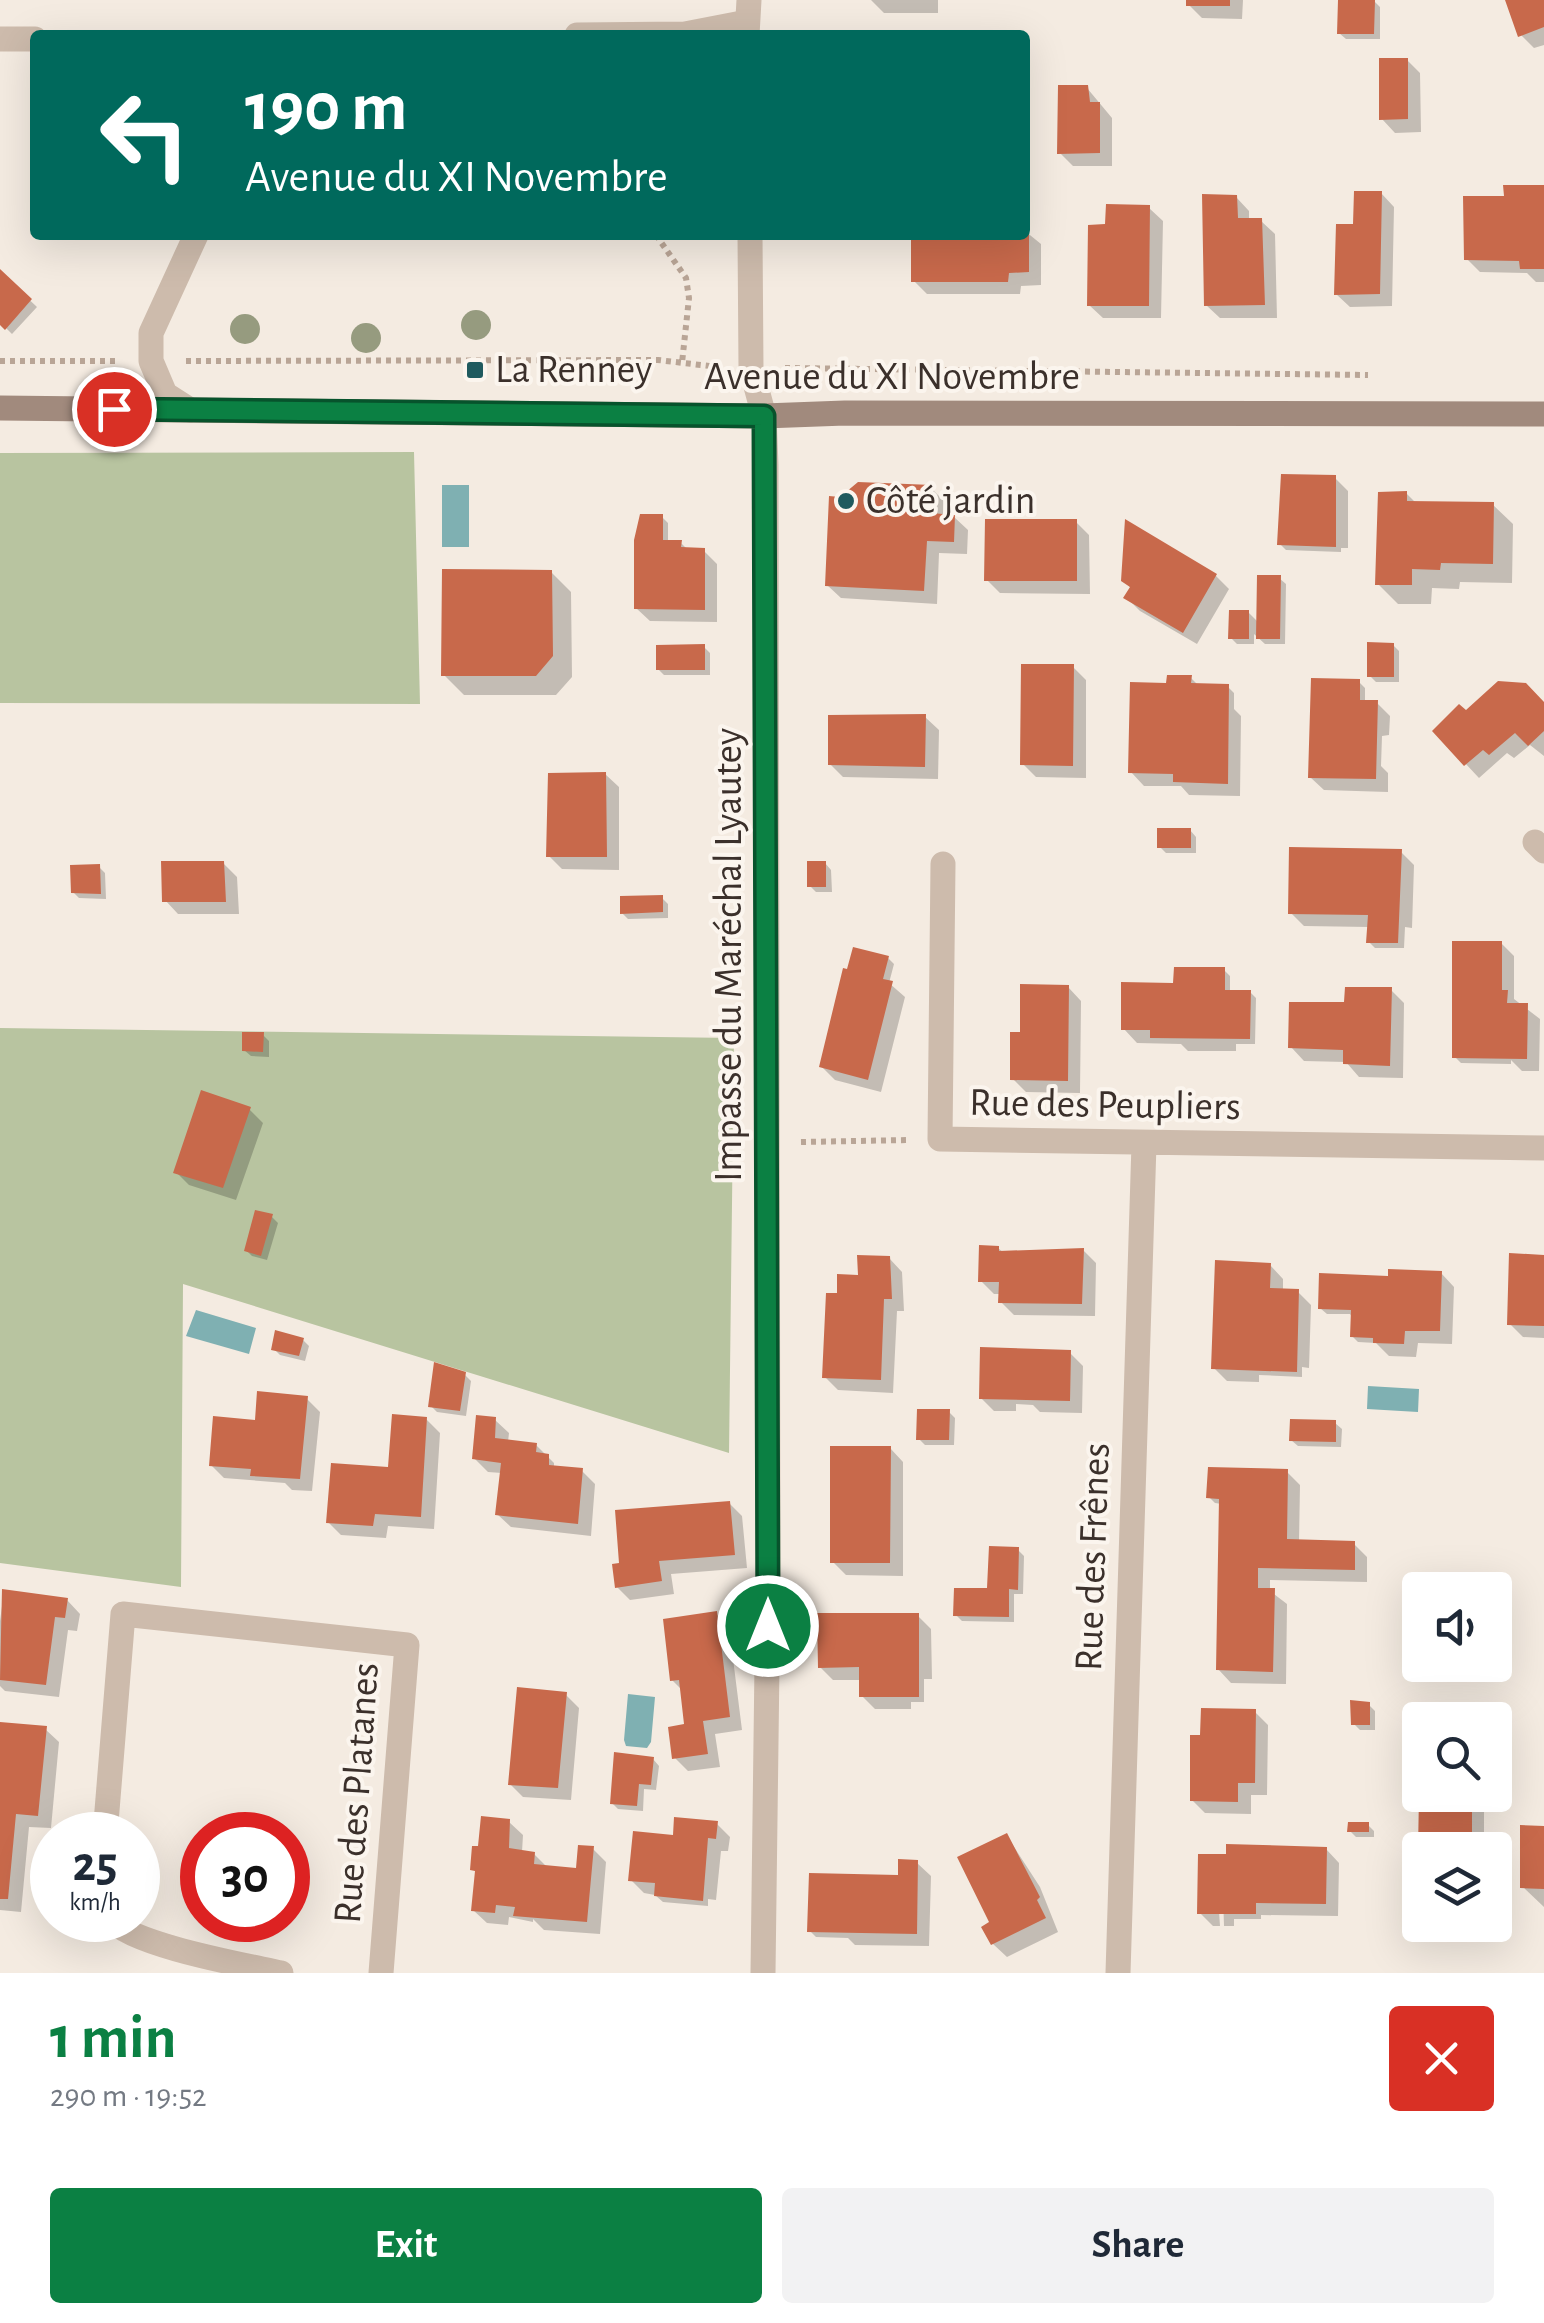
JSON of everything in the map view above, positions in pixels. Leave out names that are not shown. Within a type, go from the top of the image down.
[{"type":"main road","name":"Avenue du XI Novembre","points":[[0,408],[764,416],[1544,414]]},
{"type":"street","points":[[701,30],[748,19]]},
{"type":"street","points":[[0,39],[30,38]]},
{"type":"street","points":[[190,410],[164,394],[151,361],[151,333],[194,240]]},
{"type":"street","name":"Impasse du Maréchal Lyautey","points":[[750,240],[751,368],[764,416],[768,1587],[763,1973]]},
{"type":"street","name":"Rue des Peupliers","points":[[943,864],[940,1139],[1544,1148]]},
{"type":"street","name":"Rue des Frênes","points":[[1118,1973],[1144,1144]]},
{"type":"street","name":"Rue des Platanes","points":[[108,1812],[123,1614],[406,1646],[381,1973]]},
{"type":"street","points":[[153,1942],[281,1973]]},
{"type":"path","points":[[659,240],[686,278],[689,298],[682,363]]},
{"type":"path","points":[[766,1143],[940,1139]]},
{"type":"green space","points":[[414,452],[420,704],[0,703],[0,453]]},
{"type":"green space","points":[[0,1028],[734,1038],[729,1453],[183,1284],[181,1587],[0,1563]]},
{"type":"water","points":[[442,485],[469,485],[469,547],[442,547]]},
{"type":"water","points":[[196,1310],[256,1328],[249,1354],[186,1336]]},
{"type":"water","points":[[1368,1386],[1419,1389],[1418,1412],[1367,1409]]},
{"type":"water","points":[[628,1694],[655,1697],[651,1742],[647,1748],[626,1746]]},
{"type":"building","points":[[1186,0],[1230,0],[1230,6],[1186,6]]},
{"type":"building","points":[[1338,0],[1375,0],[1374,34],[1337,34]]},
{"type":"building","points":[[1505,0],[1544,0],[1544,27],[1518,37]]},
{"type":"building","points":[[1379,58],[1408,58],[1408,119],[1379,120]]},
{"type":"building","points":[[1058,85],[1088,85],[1090,102],[1100,102],[1100,153],[1057,154]]},
{"type":"building","points":[[1503,185],[1544,185],[1544,269],[1520,269],[1519,261],[1464,260],[1463,196],[1504,196]]},
{"type":"building","points":[[1354,191],[1382,191],[1380,294],[1334,295],[1336,224],[1353,224]]},
{"type":"building","points":[[1202,194],[1237,195],[1238,218],[1262,218],[1265,305],[1204,306]]},
{"type":"building","points":[[1106,204],[1150,205],[1149,306],[1087,306],[1088,225],[1105,224]]},
{"type":"building","points":[[911,240],[1029,240],[1029,272],[1009,273],[1008,282],[911,282]]},
{"type":"building","points":[[0,269],[32,299],[5,330],[0,325]]},
{"type":"building","points":[[1281,474],[1336,475],[1336,547],[1277,545]]},
{"type":"building","points":[[858,482],[932,485],[931,513],[955,515],[954,542],[927,541],[924,591],[825,586],[829,496],[840,497]]},
{"type":"building","points":[[1407,491],[1407,501],[1494,502],[1493,564],[1441,563],[1440,570],[1412,569],[1412,585],[1375,585],[1378,492]]},
{"type":"building","points":[[640,514],[663,514],[663,540],[682,540],[681,547],[705,548],[705,610],[634,609],[634,540]]},
{"type":"building","points":[[985,519],[1077,519],[1077,581],[984,581]]},
{"type":"building","points":[[1125,519],[1217,574],[1183,633],[1123,598],[1130,587],[1121,581]]},
{"type":"building","points":[[442,569],[552,570],[553,656],[536,676],[441,676]]},
{"type":"building","points":[[1257,575],[1281,575],[1280,639],[1256,639]]},
{"type":"building","points":[[1229,610],[1249,610],[1249,639],[1228,639]]},
{"type":"building","points":[[1367,642],[1394,643],[1394,677],[1367,677]]},
{"type":"building","points":[[705,644],[705,670],[656,670],[656,645]]},
{"type":"building","points":[[1021,664],[1074,664],[1073,766],[1020,765]]},
{"type":"building","points":[[1167,675],[1192,675],[1191,683],[1229,684],[1228,784],[1173,782],[1173,774],[1128,773],[1130,682],[1166,683]]},
{"type":"building","points":[[1311,678],[1360,679],[1360,700],[1378,700],[1376,779],[1308,778]]},
{"type":"building","points":[[1498,681],[1526,683],[1544,702],[1544,731],[1528,746],[1515,733],[1489,755],[1483,750],[1464,766],[1432,731],[1459,704],[1466,710]]},
{"type":"building","points":[[926,714],[925,767],[828,765],[828,715]]},
{"type":"building","points":[[606,772],[607,857],[546,857],[548,773]]},
{"type":"building","points":[[1157,828],[1191,828],[1191,848],[1157,848]]},
{"type":"building","points":[[1289,847],[1402,849],[1398,943],[1366,943],[1368,915],[1288,914]]},
{"type":"building","points":[[161,861],[224,861],[226,902],[162,902]]},
{"type":"building","points":[[807,861],[826,861],[826,887],[807,887]]},
{"type":"building","points":[[100,864],[101,894],[71,893],[70,865]]},
{"type":"building","points":[[663,895],[663,912],[620,914],[620,896]]},
{"type":"building","points":[[1452,941],[1502,941],[1502,990],[1508,990],[1507,1003],[1528,1003],[1527,1059],[1452,1058]]},
{"type":"building","points":[[853,947],[889,956],[883,979],[893,981],[868,1080],[819,1067],[843,968],[847,969]]},
{"type":"building","points":[[1174,967],[1225,967],[1225,990],[1251,990],[1250,1039],[1150,1038],[1150,1030],[1121,1030],[1121,982],[1173,983]]},
{"type":"building","points":[[1020,984],[1069,985],[1068,1081],[1010,1080],[1010,1032],[1020,1032]]},
{"type":"building","points":[[1345,987],[1392,987],[1390,1066],[1343,1064],[1343,1050],[1288,1048],[1289,1002],[1344,1002]]},
{"type":"building","points":[[242,1032],[264,1032],[263,1052],[242,1051]]},
{"type":"building","points":[[201,1090],[251,1107],[223,1188],[173,1173]]},
{"type":"building","points":[[255,1210],[273,1214],[261,1256],[244,1251]]},
{"type":"building","points":[[979,1245],[999,1246],[999,1251],[1084,1248],[1082,1304],[998,1303],[999,1282],[978,1282]]},
{"type":"building","points":[[1509,1253],[1544,1255],[1544,1326],[1507,1325]]},
{"type":"building","points":[[857,1255],[890,1256],[892,1299],[884,1299],[881,1380],[822,1378],[826,1293],[837,1293],[837,1274],[858,1275]]},
{"type":"building","points":[[1215,1260],[1271,1263],[1270,1288],[1299,1289],[1297,1372],[1211,1369]]},
{"type":"building","points":[[1388,1269],[1442,1271],[1440,1331],[1405,1331],[1404,1344],[1373,1343],[1373,1338],[1350,1337],[1351,1310],[1318,1309],[1319,1273],[1388,1276]]},
{"type":"building","points":[[275,1330],[304,1338],[299,1356],[271,1350]]},
{"type":"building","points":[[980,1347],[1071,1350],[1070,1401],[979,1399]]},
{"type":"building","points":[[434,1362],[466,1372],[460,1411],[428,1407]]},
{"type":"building","points":[[257,1391],[308,1396],[300,1479],[250,1476],[251,1469],[209,1466],[213,1416],[255,1420]]},
{"type":"building","points":[[917,1409],[950,1409],[949,1440],[916,1440]]},
{"type":"building","points":[[392,1414],[427,1417],[421,1517],[375,1514],[373,1526],[326,1523],[331,1463],[388,1467]]},
{"type":"building","points":[[476,1415],[496,1417],[495,1438],[537,1443],[536,1452],[549,1454],[549,1465],[583,1468],[578,1524],[495,1515],[501,1463],[472,1459]]},
{"type":"building","points":[[1290,1419],[1336,1420],[1336,1442],[1289,1441]]},
{"type":"building","points":[[830,1446],[891,1446],[890,1563],[830,1563]]},
{"type":"building","points":[[1208,1467],[1288,1469],[1287,1539],[1355,1541],[1355,1570],[1258,1568],[1258,1588],[1275,1588],[1273,1672],[1216,1670],[1219,1499],[1206,1498]]},
{"type":"building","points":[[730,1501],[735,1555],[659,1561],[662,1581],[615,1588],[612,1564],[619,1563],[615,1510]]},
{"type":"building","points":[[989,1546],[1019,1547],[1018,1590],[1009,1589],[1009,1617],[953,1616],[954,1588],[987,1588]]},
{"type":"building","points":[[2,1589],[68,1598],[65,1618],[55,1617],[46,1685],[0,1680]]},
{"type":"building","points":[[717,1611],[730,1717],[703,1721],[708,1754],[672,1759],[668,1727],[684,1724],[679,1680],[670,1681],[663,1619]]},
{"type":"building","points":[[817,1613],[919,1613],[919,1697],[859,1697],[859,1667],[818,1668]]},
{"type":"building","points":[[517,1687],[567,1692],[558,1788],[508,1785]]},
{"type":"building","points":[[1350,1700],[1370,1702],[1370,1725],[1351,1725]]},
{"type":"building","points":[[1201,1708],[1256,1709],[1255,1783],[1238,1783],[1238,1802],[1190,1801],[1190,1735],[1200,1735]]},
{"type":"building","points":[[0,1722],[47,1726],[38,1812],[16,1814],[8,1899],[0,1899]]},
{"type":"building","points":[[614,1752],[654,1757],[651,1785],[639,1784],[637,1806],[610,1804]]},
{"type":"building","points":[[1419,1812],[1472,1812],[1472,1832],[1418,1832]]},
{"type":"building","points":[[481,1816],[510,1819],[509,1848],[535,1852],[534,1864],[576,1868],[578,1845],[594,1846],[587,1922],[513,1916],[515,1907],[496,1905],[495,1913],[471,1911],[475,1871],[470,1870],[472,1846],[478,1846]]},
{"type":"building","points":[[674,1817],[718,1821],[716,1839],[708,1838],[703,1901],[654,1896],[655,1883],[628,1881],[633,1831],[673,1835]]},
{"type":"building","points":[[1348,1822],[1369,1822],[1369,1832],[1347,1832]]},
{"type":"building","points":[[1520,1825],[1544,1826],[1544,1889],[1520,1888]]},
{"type":"building","points":[[1007,1833],[1040,1897],[1037,1900],[1046,1918],[991,1945],[981,1927],[989,1922],[957,1857]]},
{"type":"building","points":[[1226,1844],[1327,1847],[1326,1904],[1256,1903],[1256,1914],[1197,1914],[1198,1854],[1226,1854]]},
{"type":"building","points":[[898,1859],[918,1860],[917,1934],[807,1932],[809,1873],[898,1875]]},
{"type":"place","name":"La Renney","points":[[475,370]]},
{"type":"place","name":"Côté jardin","points":[[846,501]]},
{"type":"route","points":[[114,409],[764,416],[768,1626]]}]
